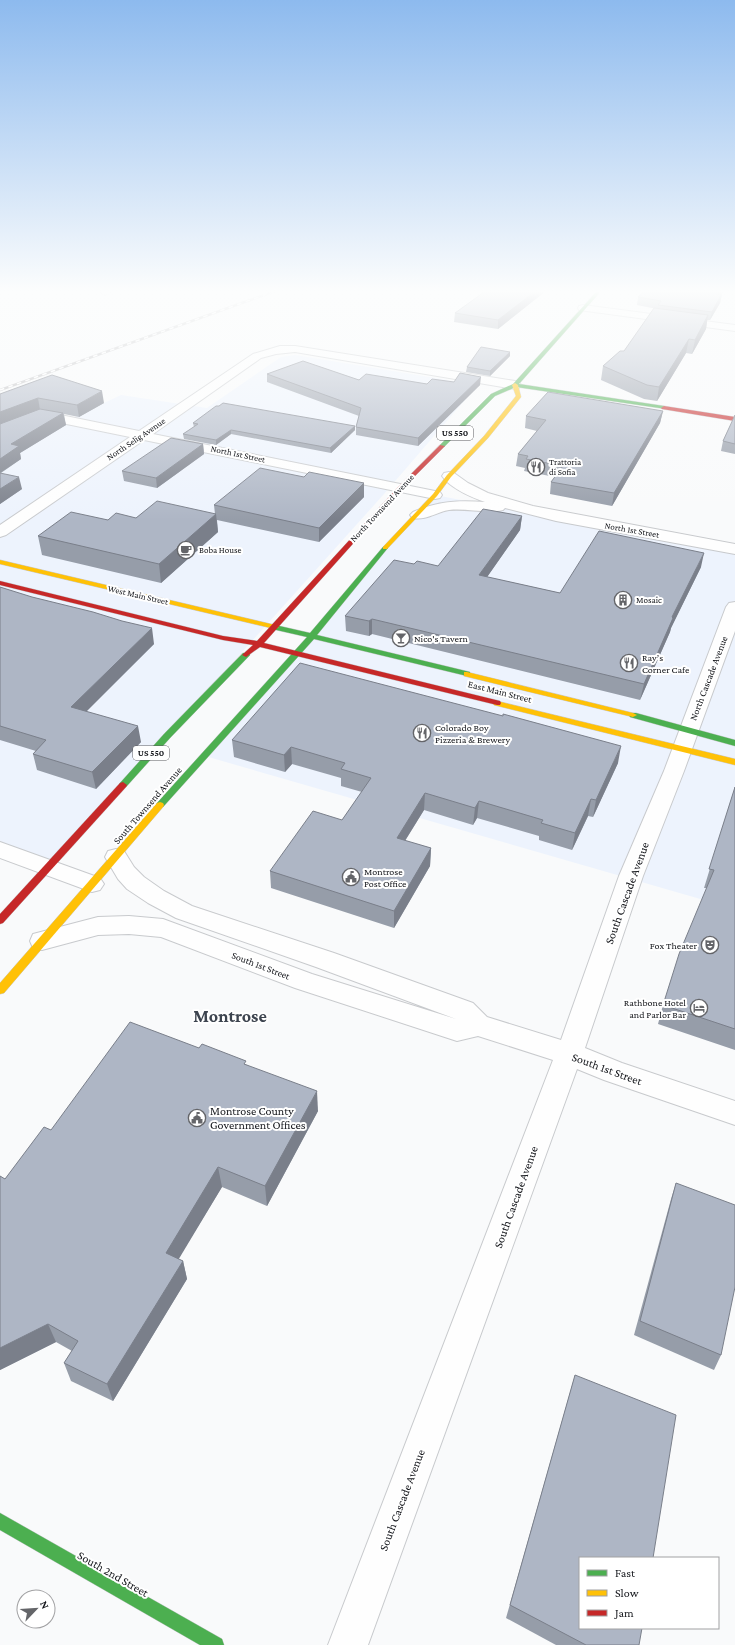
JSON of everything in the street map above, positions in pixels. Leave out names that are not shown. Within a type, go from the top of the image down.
[{"type":"main road","name":"North Townsend Avenue","points":[[259,644],[276,627],[289,610],[400,488],[493,395],[516,385],[532,367]]},
{"type":"main road","points":[[516,385],[735,419]]},
{"type":"main road","name":"US 550","points":[[312,636],[373,561],[435,495],[449,476],[486,437],[519,396],[516,385]]},
{"type":"main road","name":"West Main Street","points":[[0,562],[276,627]]},
{"type":"main road","points":[[0,583],[223,638],[259,644]]},
{"type":"main road","name":"East Main Street","points":[[276,627],[686,739],[735,762]]},
{"type":"main road","name":"South Townsend Avenue","points":[[0,990],[156,809],[312,636]]},
{"type":"main road","name":"US 550","points":[[0,920],[166,736],[243,657],[259,644]]},
{"type":"main road","name":"East Main Street","points":[[259,644],[686,739],[735,743]]},
{"type":"main road","name":"South 2nd Street","points":[[0,1521],[137,1602],[216,1645]]},
{"type":"street","name":"North Selig Avenue","points":[[0,532],[144,435],[242,367]]},
{"type":"street","name":"North Selig Avenue","points":[[404,367],[516,385]]},
{"type":"street","name":"North 1st Street","points":[[0,432],[41,415],[435,495]]},
{"type":"street","name":"North 1st Street","points":[[449,476],[460,486],[529,510],[735,549]]},
{"type":"street","name":"North 1st Street","points":[[414,517],[432,508],[443,506],[529,510]]},
{"type":"street","name":"North Cascade Avenue","points":[[686,739],[735,607]]},
{"type":"street","name":"South Cascade Avenue","points":[[348,1645],[569,1054],[631,876],[686,739]]},
{"type":"street","points":[[0,850],[92,884]]},
{"type":"street","name":"South 1st Street","points":[[116,857],[130,878],[169,905],[184,912],[325,960],[464,1010],[478,1025],[569,1054],[614,1072],[735,1113]]},
{"type":"street","name":"South 1st Street","points":[[42,941],[98,926],[129,925],[163,928],[304,981],[457,1030],[478,1025]]},
{"type":"shaded area","points":[[267,367],[367,367],[478,385],[384,494],[48,868],[0,850],[0,408],[64,422],[121,395],[207,408]]},
{"type":"shaded area","points":[[435,495],[735,553],[735,909],[205,756]]},
{"type":"building","points":[[287,367],[320,367],[359,380],[366,374],[427,384],[432,379],[454,382],[460,373],[481,377],[418,438],[356,427],[361,408],[267,374]]},
{"type":"building","points":[[467,367],[494,367],[490,371]]},
{"type":"building","points":[[605,367],[672,367],[659,387],[647,385]]},
{"type":"building","points":[[52,375],[102,391],[77,405],[38,398],[0,412],[0,394]]},
{"type":"building","points":[[548,392],[663,411],[614,493],[551,482],[563,466],[526,459],[528,456],[518,454],[546,420],[526,416]]},
{"type":"building","points":[[223,403],[355,426],[330,448],[231,430],[216,440],[183,434],[198,424],[193,423],[216,406]]},
{"type":"building","points":[[40,409],[63,413],[11,444],[19,446],[0,459],[0,424]]},
{"type":"building","points":[[735,415],[735,444],[723,441]]},
{"type":"building","points":[[171,438],[203,444],[156,478],[122,471]]},
{"type":"building","points":[[260,468],[304,477],[309,472],[364,483],[319,528],[214,505]]},
{"type":"building","points":[[0,473],[19,477],[0,489]]},
{"type":"building","points":[[157,501],[216,514],[159,564],[38,536],[71,512],[108,520],[116,513],[136,518]]},
{"type":"building","points":[[483,509],[522,516],[479,575],[560,593],[599,531],[704,553],[672,617],[673,618],[644,684],[372,619],[369,621],[345,616],[394,560],[414,564],[417,561],[438,566]]},
{"type":"building","points":[[0,587],[32,597],[152,628],[71,707],[138,726],[92,772],[33,754],[46,740],[0,726]]},
{"type":"building","points":[[300,663],[503,716],[503,714],[621,746],[596,800],[591,799],[575,833],[541,823],[543,820],[479,801],[475,808],[425,793],[397,838],[431,848],[394,911],[270,871],[313,811],[342,820],[371,778],[341,769],[345,763],[291,747],[284,755],[232,740]]},
{"type":"building","points":[[735,787],[735,1029],[663,1005],[679,954],[714,870],[709,869]]},
{"type":"building","points":[[130,1022],[199,1048],[202,1044],[246,1061],[244,1064],[317,1091],[265,1186],[218,1167],[166,1253],[183,1261],[107,1384],[64,1363],[78,1341],[48,1324],[0,1348],[0,1176],[5,1179],[44,1127],[51,1130]]},
{"type":"building","points":[[676,1183],[735,1205],[735,1287],[721,1355],[640,1321]]},
{"type":"building","points":[[575,1375],[676,1415],[653,1557],[579,1557],[579,1629],[642,1629],[639,1645],[586,1645],[510,1605]]},
{"type":"railway","points":[[0,390],[65,367]]},
{"type":"traffic: fast","points":[[442,446],[493,395],[515,385],[531,367]]},
{"type":"traffic: fast","points":[[515,385],[664,408]]},
{"type":"traffic: fast","points":[[160,805],[312,636],[385,548]]},
{"type":"traffic: fast","points":[[275,627],[467,674]]},
{"type":"traffic: fast","points":[[123,785],[167,736],[246,655]]},
{"type":"traffic: fast","points":[[633,715],[735,743]]},
{"type":"traffic: fast","points":[[0,1521],[216,1645]]},
{"type":"traffic: slow","points":[[385,548],[435,495],[449,476],[486,437],[519,396],[515,385]]},
{"type":"traffic: slow","points":[[0,562],[275,627]]},
{"type":"traffic: slow","points":[[467,674],[633,715]]},
{"type":"traffic: slow","points":[[497,703],[735,762]]},
{"type":"traffic: slow","points":[[0,990],[160,805]]},
{"type":"traffic: jam","points":[[664,408],[735,419]]},
{"type":"traffic: jam","points":[[246,655],[259,644],[400,488],[442,446]]},
{"type":"traffic: jam","points":[[0,583],[223,638],[259,644]]},
{"type":"traffic: jam","points":[[259,644],[497,703]]},
{"type":"traffic: jam","points":[[0,920],[123,785]]},
{"type":"place","name":"Trattoria di Sofia","points":[[536,467]]},
{"type":"place","name":"Boba House","points":[[186,550]]},
{"type":"place","name":"Mosaic","points":[[623,600]]},
{"type":"place","name":"Nico's Tavern","points":[[401,638]]},
{"type":"place","name":"Ray’s Corner Cafe","points":[[629,663]]},
{"type":"place","name":"Colorado Boy Pizzeria & Brewery","points":[[422,733]]},
{"type":"place","name":"Montrose Post Office","points":[[351,877]]},
{"type":"place","name":"Fox Theater","points":[[710,945]]},
{"type":"place","name":"Rathbone Hotel and Parlor Bar","points":[[699,1008]]},
{"type":"place","name":"Montrose County Government Offices","points":[[197,1118]]},
{"type":"district","name":"Montrose","points":[[230,1016]]}]
